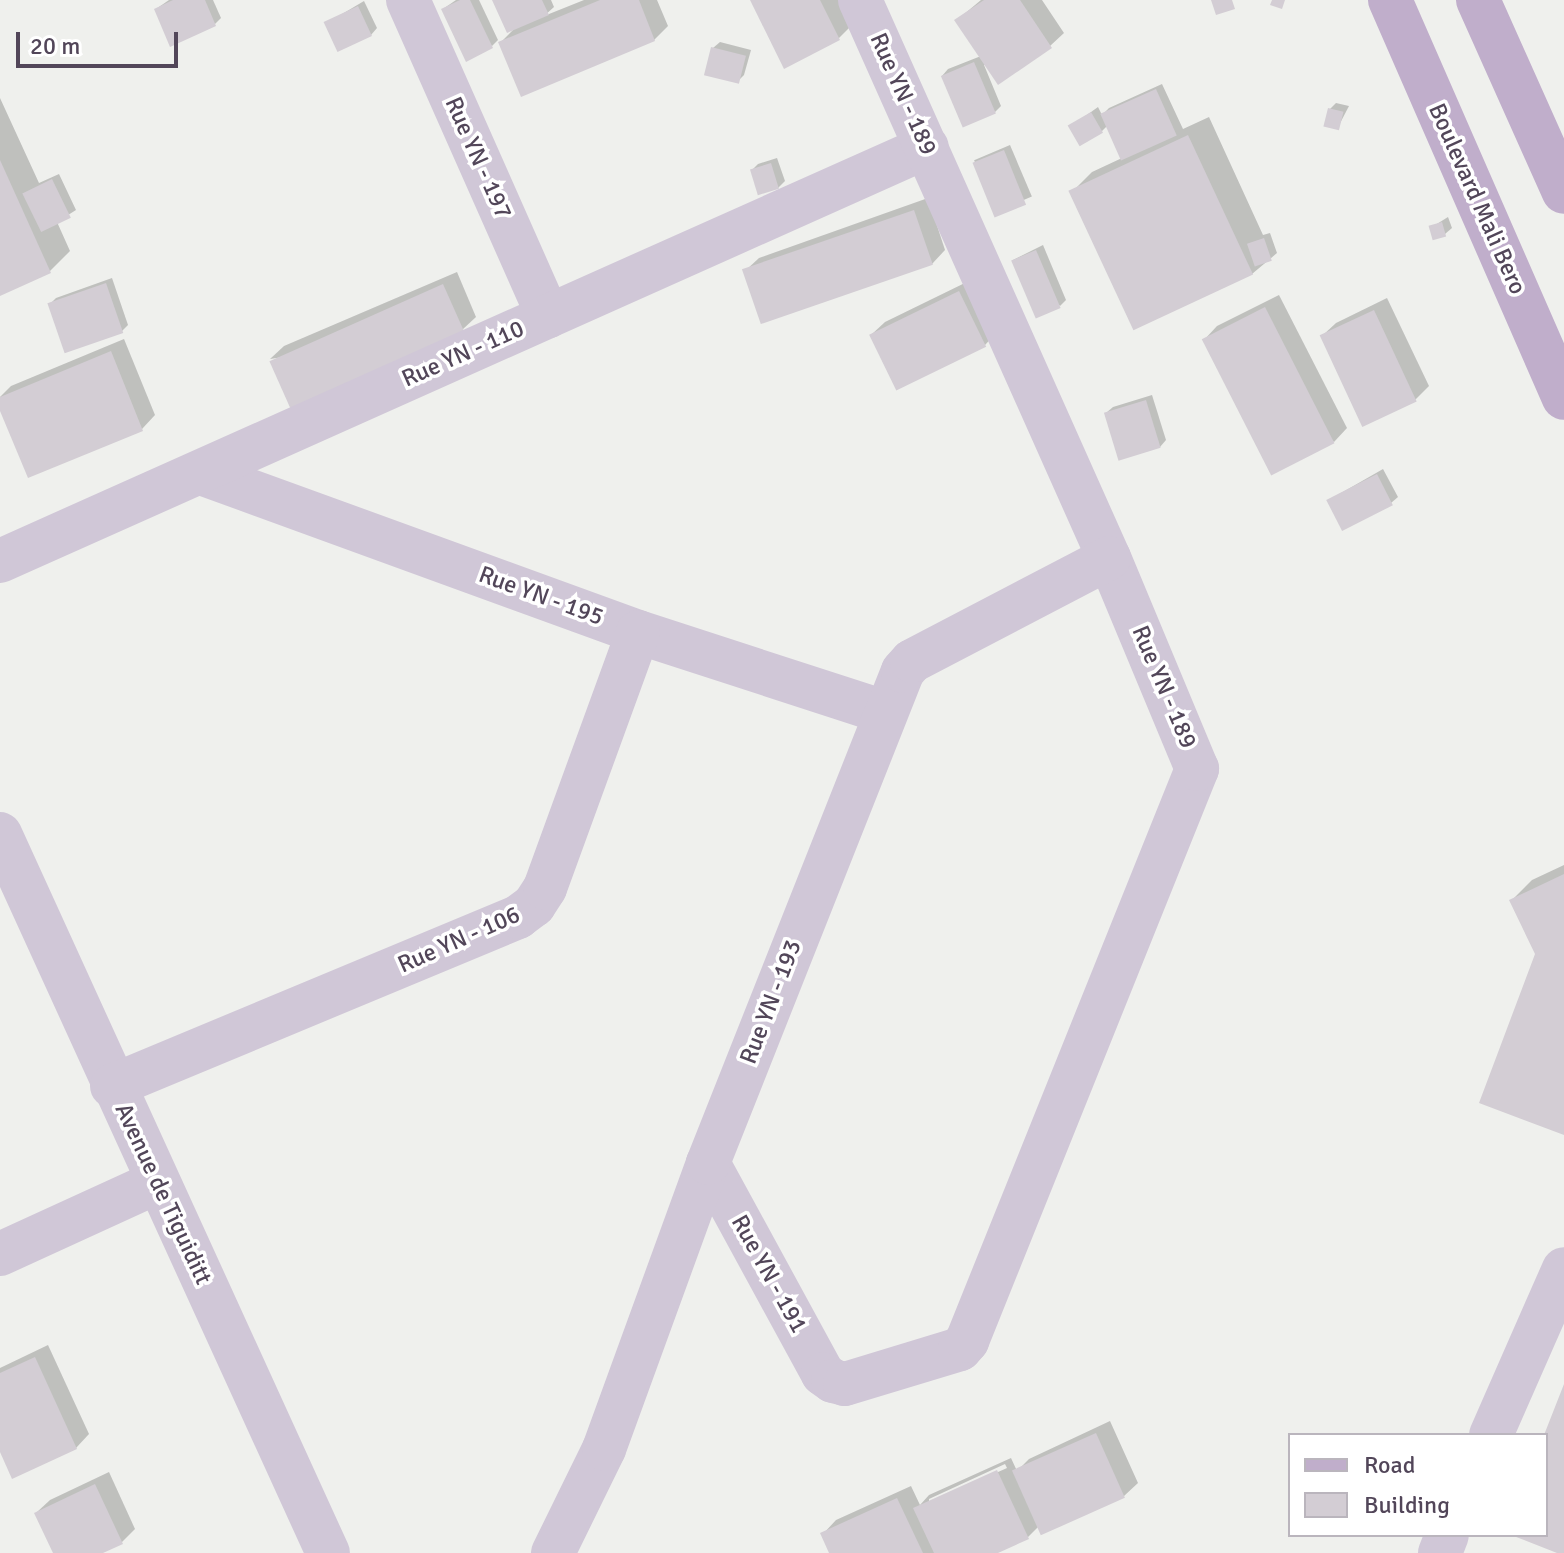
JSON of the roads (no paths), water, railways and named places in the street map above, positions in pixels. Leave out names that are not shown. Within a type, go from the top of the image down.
[{"type":"main road","name":"Boulevard Mali Bero","points":[[1390,0],[1564,398]]},
{"type":"main road","points":[[1478,0],[1564,192]]},
{"type":"street","name":"Rue YN - 197","points":[[408,0],[548,316]]},
{"type":"street","name":"Rue YN - 189","points":[[833,1381],[845,1384],[960,1349],[967,1341],[1193,781],[1195,759],[1109,558],[860,0]]},
{"type":"street","name":"Rue YN - 110","points":[[0,561],[927,147]]},
{"type":"street","name":"Rue YN - 195","points":[[201,473],[638,632],[884,712]]},
{"type":"street","name":"Rue YN - 193","points":[[553,1553],[604,1449],[708,1163],[884,712],[903,671],[912,661],[1109,558]]},
{"type":"street","name":"Rue YN - 106","points":[[112,1086],[518,917],[534,905],[545,888],[638,632]]},
{"type":"street","name":"Avenue de Tiguiditt","points":[[0,834],[112,1086],[328,1553]]},
{"type":"street","name":"Rue YN - 191","points":[[708,1163],[823,1374],[833,1381]]},
{"type":"street","points":[[0,1254],[157,1182]]},
{"type":"street","points":[[1492,1433],[1564,1269]]}]
